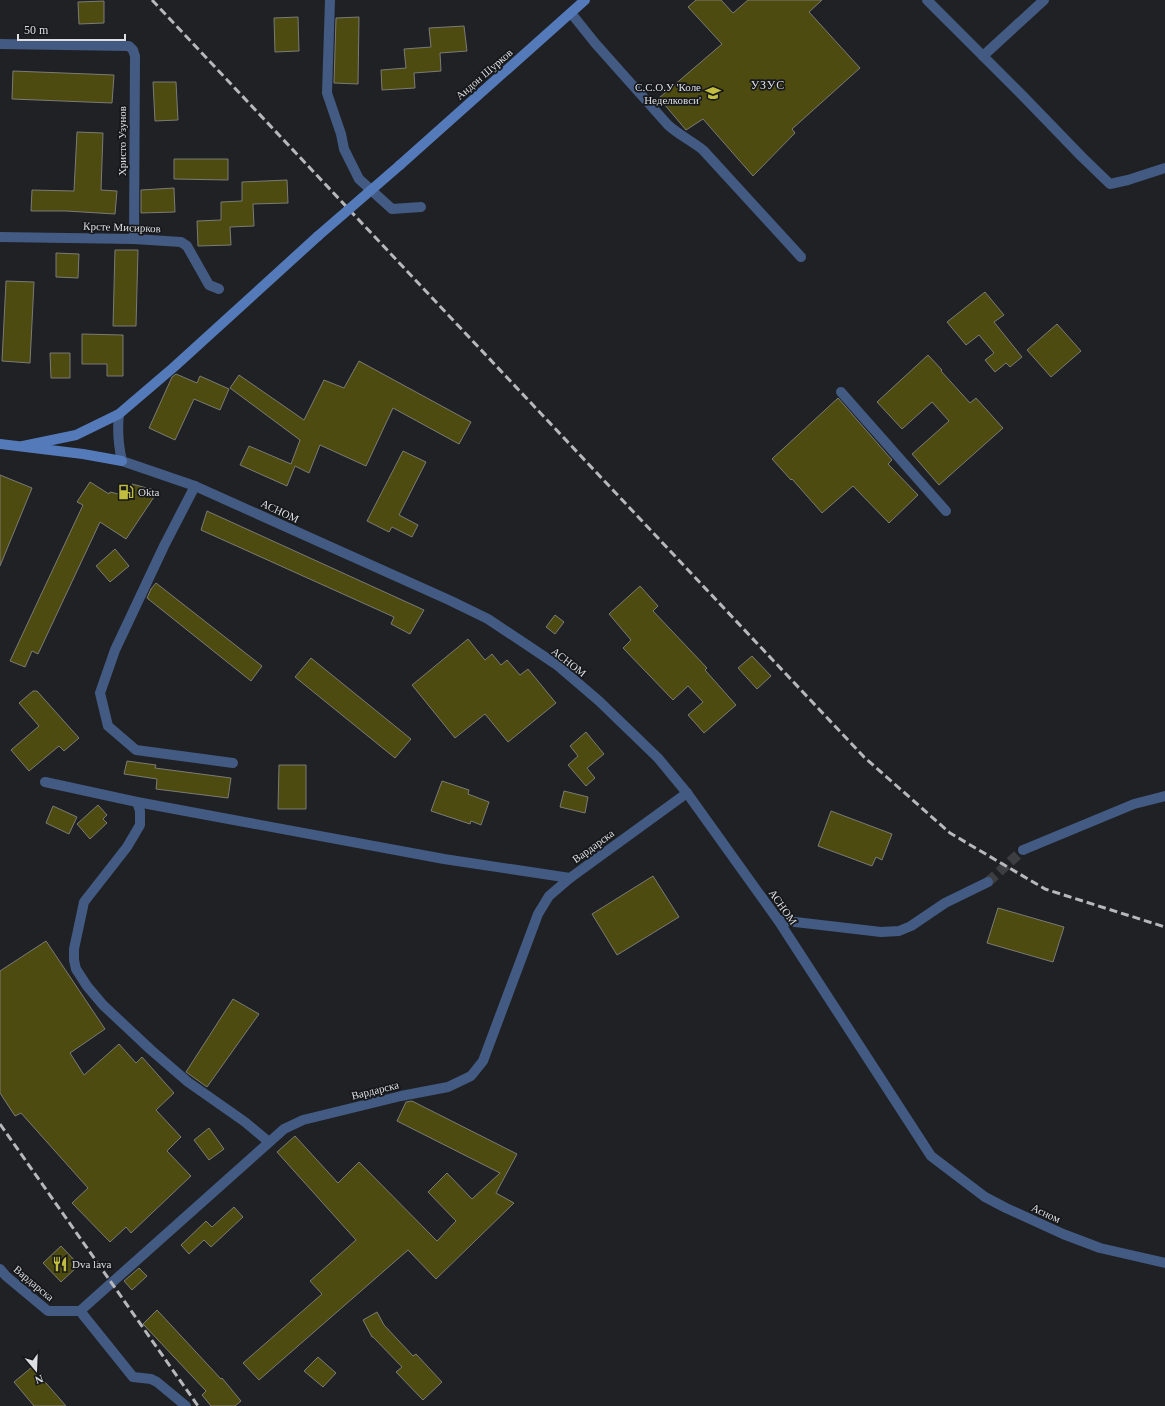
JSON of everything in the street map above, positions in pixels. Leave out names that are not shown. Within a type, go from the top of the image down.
[{"type":"main road","name":"Андон Шурков","points":[[22,446],[76,435],[119,414],[174,367],[318,236],[585,0]]},
{"type":"main road","name":"АСНОМ","points":[[0,444],[84,454],[122,462]]},
{"type":"street","points":[[330,0],[327,94],[349,161],[359,178],[392,209],[421,207]]},
{"type":"street","points":[[927,0],[1110,184],[1165,168]]},
{"type":"street","points":[[983,56],[1044,0]]},
{"type":"street","points":[[571,13],[595,44],[668,125],[704,150],[801,257]]},
{"type":"street","name":"Христо Узунов","points":[[0,44],[129,46],[133,50],[135,56],[134,239]]},
{"type":"street","name":"Крсте Мисирков","points":[[0,237],[134,239],[181,242],[187,246],[208,285],[219,289]]},
{"type":"street","points":[[841,392],[946,511]]},
{"type":"street","points":[[119,414],[117,429],[122,462]]},
{"type":"street","name":"АСНОМ","points":[[122,462],[195,486],[449,600],[488,619],[557,665],[599,702],[658,758],[687,793],[778,920],[931,1156]]},
{"type":"street","points":[[195,486],[164,546],[119,644],[100,693],[108,726],[136,750],[233,763]]},
{"type":"street","points":[[44,782],[137,802],[444,859],[570,878]]},
{"type":"street","name":"Вардарска","points":[[0,1269],[6,1276],[48,1312],[80,1311],[284,1129],[303,1120],[401,1096],[448,1087],[471,1076],[483,1061],[538,914],[549,896],[570,878],[687,793]]},
{"type":"street","points":[[1023,850],[1134,804],[1165,796]]},
{"type":"street","points":[[137,802],[140,811],[140,825],[128,847],[84,902],[74,949],[76,969],[86,986],[103,1005],[151,1050],[188,1082],[245,1122],[269,1142]]},
{"type":"street","points":[[778,920],[881,932],[899,931],[911,926],[945,903],[988,882]]},
{"type":"street","name":"Асном","points":[[931,1156],[985,1197],[1013,1212],[1063,1234],[1100,1248],[1165,1263]]},
{"type":"street","points":[[80,1311],[133,1377],[151,1379],[157,1382],[186,1406]]},
{"type":"building","name":"С.С.О.У 'Коле Неделковси'","points":[[696,0],[721,0],[733,13],[748,0],[822,0],[809,12],[860,68],[792,129],[795,133],[753,176],[703,119],[686,130],[659,98],[722,44],[688,7]]},
{"type":"building","points":[[104,1],[104,23],[79,24],[78,2]]},
{"type":"building","points":[[298,17],[299,51],[275,52],[274,18]]},
{"type":"building","points":[[359,17],[358,84],[334,83],[336,18]]},
{"type":"building","points":[[464,26],[467,51],[440,53],[441,71],[414,73],[415,88],[382,90],[381,70],[406,68],[404,49],[431,47],[429,28]]},
{"type":"building","points":[[13,71],[114,75],[112,103],[12,99]]},
{"type":"building","points":[[153,82],[176,82],[178,120],[155,121]]},
{"type":"building","points":[[77,132],[103,133],[101,190],[117,191],[115,214],[66,211],[31,211],[32,190],[74,191]]},
{"type":"building","points":[[174,159],[228,159],[228,180],[174,179]]},
{"type":"building","points":[[287,180],[288,203],[253,204],[254,226],[230,227],[231,245],[198,246],[197,221],[221,220],[221,202],[242,201],[242,182]]},
{"type":"building","points":[[174,188],[175,212],[141,213],[141,190]]},
{"type":"building","points":[[115,250],[138,250],[136,326],[113,326]]},
{"type":"building","points":[[56,253],[79,254],[78,278],[56,277]]},
{"type":"building","points":[[6,281],[34,282],[30,363],[2,361]]},
{"type":"building","points":[[985,292],[1004,315],[994,322],[1022,357],[1010,367],[1006,363],[995,372],[985,360],[994,353],[979,335],[966,345],[947,322]]},
{"type":"building","points":[[1057,324],[1081,351],[1051,377],[1027,350]]},
{"type":"building","points":[[82,334],[123,335],[123,376],[107,376],[107,364],[82,364]]},
{"type":"building","points":[[50,353],[70,353],[70,378],[51,378]]},
{"type":"building","points":[[928,355],[970,403],[976,398],[1003,428],[939,485],[912,454],[949,421],[932,402],[902,429],[877,402]]},
{"type":"building","points":[[359,361],[471,422],[459,444],[393,408],[366,466],[320,445],[309,473],[295,466],[287,486],[240,465],[249,446],[291,464],[300,440],[230,388],[239,375],[304,420],[324,380],[344,388]]},
{"type":"building","points":[[176,374],[197,383],[200,376],[229,389],[220,410],[194,399],[175,440],[149,428],[172,377]]},
{"type":"building","points":[[838,398],[892,460],[888,464],[918,495],[889,523],[853,486],[822,513],[772,459]]},
{"type":"building","points":[[403,451],[426,462],[399,515],[418,525],[412,537],[392,527],[389,532],[367,521]]},
{"type":"building","points":[[0,475],[32,488],[0,566]]},
{"type":"building","points":[[90,482],[109,494],[110,492],[123,495],[132,484],[158,491],[126,539],[100,522],[38,654],[32,651],[25,667],[10,661],[83,505],[77,502]]},
{"type":"building","points":[[207,511],[424,610],[410,634],[391,624],[394,617],[201,530]]},
{"type":"building","points":[[115,549],[129,566],[110,582],[96,566]]},
{"type":"building","points":[[156,583],[262,666],[251,681],[147,598],[151,589]]},
{"type":"building","points":[[640,586],[658,606],[653,611],[707,668],[705,670],[736,705],[704,733],[688,715],[703,702],[688,686],[673,700],[623,648],[631,640],[609,614]]},
{"type":"building","points":[[555,615],[564,622],[555,634],[546,627]]},
{"type":"building","points":[[468,639],[485,660],[492,654],[501,665],[507,660],[520,675],[528,669],[556,703],[508,742],[485,714],[455,738],[412,685]]},
{"type":"building","points":[[752,656],[771,676],[757,689],[738,668]]},
{"type":"building","points":[[311,658],[411,739],[395,758],[295,677]]},
{"type":"building","points":[[33,691],[37,691],[79,738],[64,751],[59,746],[29,771],[11,750],[39,726],[19,703]]},
{"type":"building","points":[[586,732],[604,754],[587,768],[595,778],[586,786],[568,765],[578,756],[570,746]]},
{"type":"building","points":[[127,761],[156,765],[155,768],[231,778],[228,798],[156,789],[157,779],[124,774]]},
{"type":"building","points":[[279,765],[306,765],[306,809],[278,809]]},
{"type":"building","points":[[442,781],[469,790],[468,794],[489,802],[481,825],[471,821],[470,824],[431,811]]},
{"type":"building","points":[[564,791],[588,797],[585,813],[560,807]]},
{"type":"building","points":[[98,805],[107,815],[103,819],[107,823],[90,839],[77,824]]},
{"type":"building","points":[[53,806],[77,817],[69,834],[46,823]]},
{"type":"building","points":[[831,811],[892,834],[882,860],[876,857],[872,866],[818,846]]},
{"type":"building","points":[[653,876],[679,917],[617,955],[592,914]]},
{"type":"building","points":[[998,908],[1064,927],[1053,962],[987,943]]},
{"type":"building","points":[[46,941],[105,1029],[70,1053],[84,1075],[119,1044],[136,1063],[142,1057],[174,1093],[156,1110],[181,1137],[167,1151],[191,1176],[131,1233],[126,1227],[110,1242],[72,1203],[88,1188],[21,1113],[15,1116],[0,1093],[0,971]]},
{"type":"building","points":[[233,999],[259,1014],[207,1087],[186,1072]]},
{"type":"building","points":[[412,1101],[517,1154],[496,1193],[514,1203],[436,1279],[408,1250],[259,1380],[243,1363],[322,1294],[310,1281],[356,1240],[277,1152],[295,1136],[338,1183],[359,1162],[437,1241],[456,1221],[428,1192],[447,1173],[472,1199],[500,1173],[397,1121],[406,1102]]},
{"type":"building","points":[[209,1128],[224,1149],[209,1160],[194,1140]]},
{"type":"building","points":[[234,1207],[243,1217],[211,1247],[204,1240],[189,1254],[181,1245],[206,1221],[212,1227]]},
{"type":"building","points":[[61,1246],[79,1265],[61,1282],[43,1263]]},
{"type":"building","points":[[139,1268],[147,1276],[132,1290],[124,1281]]},
{"type":"building","points":[[157,1310],[221,1379],[222,1378],[241,1401],[235,1406],[211,1406],[202,1395],[206,1391],[143,1324]]},
{"type":"building","points":[[377,1312],[384,1325],[413,1356],[416,1354],[442,1382],[423,1400],[396,1372],[402,1367],[372,1337],[363,1320]]},
{"type":"building","points":[[318,1357],[336,1373],[323,1387],[304,1371]]},
{"type":"building","points":[[32,1367],[66,1406],[34,1406],[14,1382]]},
{"type":"tunnel","points":[[988,882],[1023,850]]},
{"type":"railway","points":[[152,0],[864,757],[950,833],[1045,889],[1165,927]]},
{"type":"railway","points":[[0,1124],[198,1406]]},
{"type":"place","name":"С.С.О.У 'Коле Неделковси'","points":[[713,93]]},
{"type":"place","name":"Okta","points":[[126,492]]},
{"type":"place","name":"Dva lava","points":[[60,1264]]},
{"type":"district","name":"УЗУС","points":[[768,85]]}]
